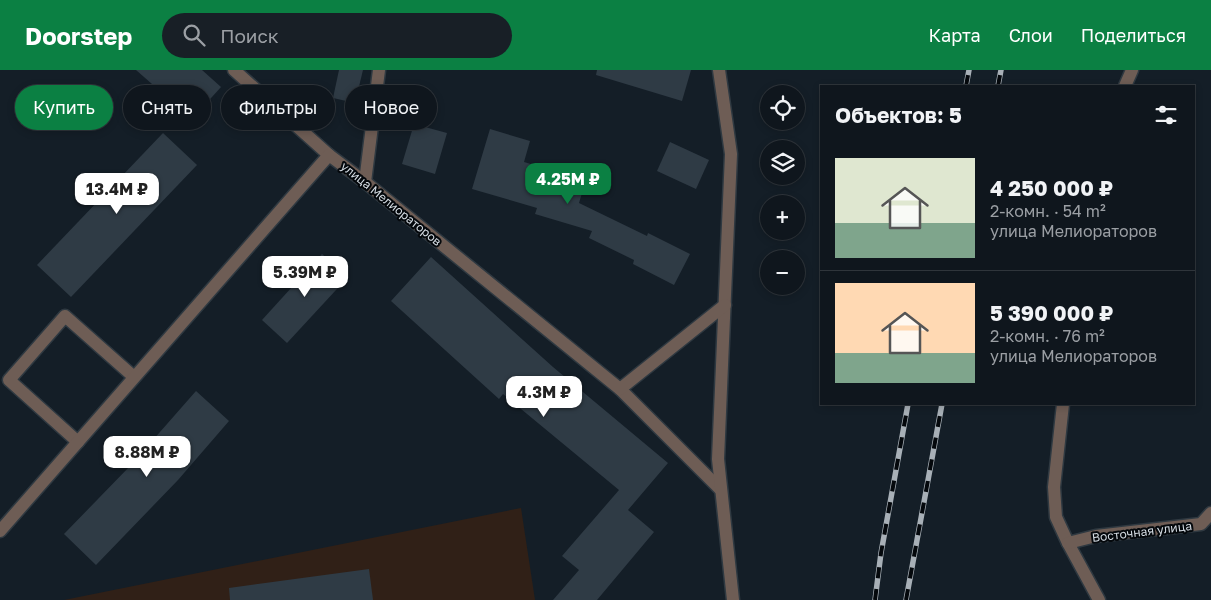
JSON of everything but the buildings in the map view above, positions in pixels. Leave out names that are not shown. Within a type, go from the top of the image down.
[{"type":"street","points":[[234,70],[329,154]]},
{"type":"street","points":[[365,182],[379,70]]},
{"type":"street","points":[[719,70],[731,154],[718,459],[733,600]]},
{"type":"street","points":[[1125,85],[1132,70]]},
{"type":"street","name":"улица Мелиораторов","points":[[0,531],[329,154],[620,389],[721,490]]},
{"type":"street","points":[[620,389],[725,305]]},
{"type":"street","points":[[78,442],[8,380],[65,316],[134,377]]},
{"type":"street","points":[[1063,405],[1054,486],[1056,517],[1099,600]]},
{"type":"street","name":"Восточная улица","points":[[1068,543],[1096,536],[1206,524],[1211,513]]},
{"type":"shaded area","points":[[521,508],[535,600],[64,600]]},
{"type":"railway","points":[[966,85],[969,70]]},
{"type":"railway","points":[[998,85],[1001,70]]},
{"type":"railway","points":[[875,600],[881,553],[908,405]]},
{"type":"railway","points":[[906,600],[942,405]]}]
